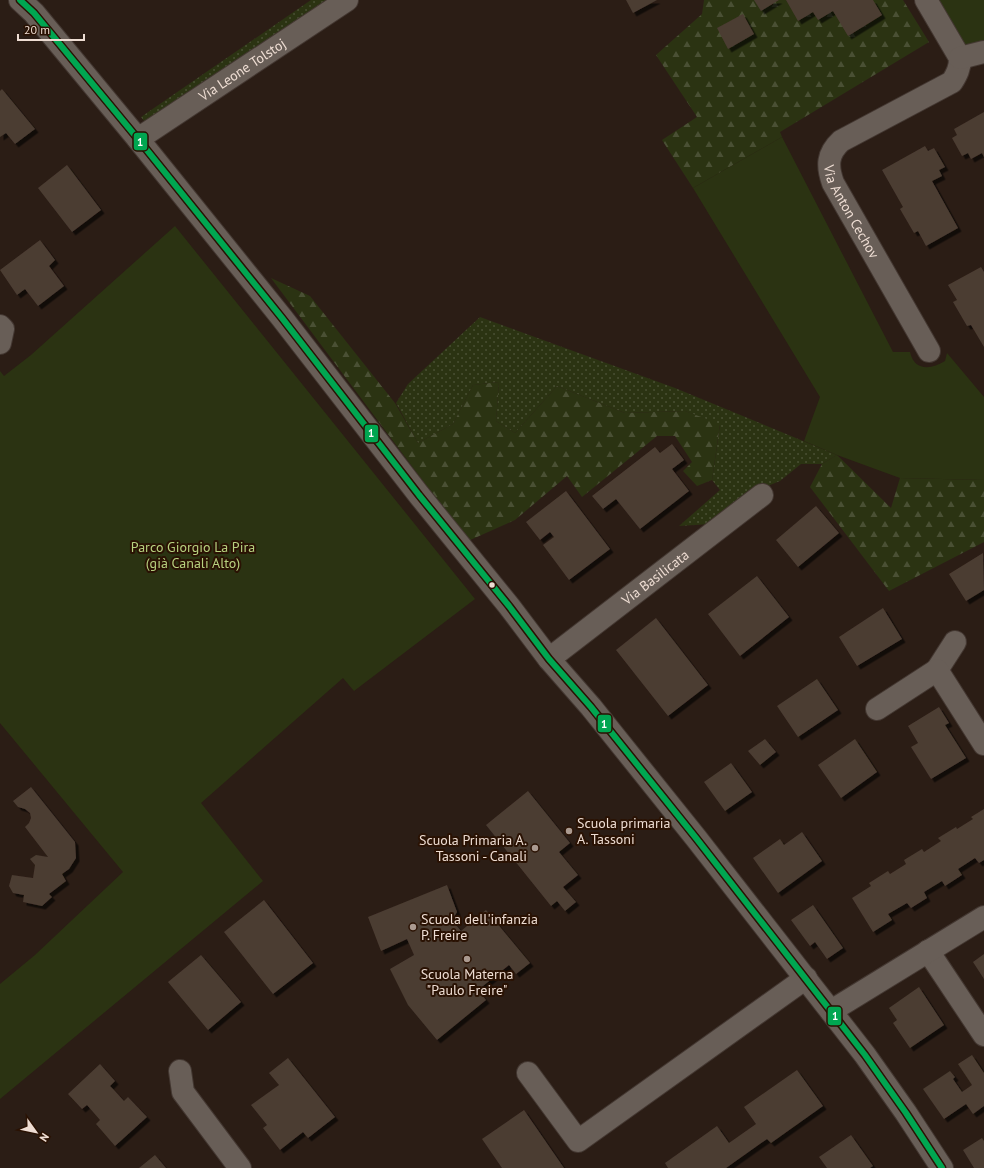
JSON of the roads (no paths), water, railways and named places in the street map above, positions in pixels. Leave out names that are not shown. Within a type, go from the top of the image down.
[{"type":"street","name":"Via Leone Tolstoj","points":[[138,139],[346,0]]},
{"type":"street","points":[[926,0],[960,58],[984,52]]},
{"type":"street","points":[[27,4],[282,318],[419,495],[509,606],[549,659],[620,743],[806,978],[865,1055],[906,1113],[942,1168]]},
{"type":"street","name":"Via Anton Cechov","points":[[929,351],[832,183],[829,173],[829,160],[833,149],[841,141],[952,82],[960,65],[960,58]]},
{"type":"street","points":[[0,326],[3,329],[0,343]]},
{"type":"street","name":"Via Basilicata","points":[[549,659],[762,495]]},
{"type":"street","points":[[877,709],[937,670],[955,642]]},
{"type":"street","points":[[937,670],[984,744]]},
{"type":"street","points":[[831,1011],[984,917]]},
{"type":"street","points":[[928,951],[984,1035]]},
{"type":"street","points":[[528,1073],[578,1141],[806,978]]},
{"type":"street","points":[[180,1071],[183,1092],[240,1168]]},
{"type":"place","name":"Scuola primaria A. Tassoni","points":[[569,831]]},
{"type":"place","name":"Scuola Primaria A. Tassoni - Canali","points":[[535,848]]},
{"type":"place","name":"Scuola dell'infanzia P. Freire","points":[[413,927]]},
{"type":"place","name":"Scuola Materna \"Paulo Freire\"","points":[[467,959]]},
{"type":"park label","name":"Parco Giorgio La Pira (già Canali Alto)","points":[[193,556]]}]
